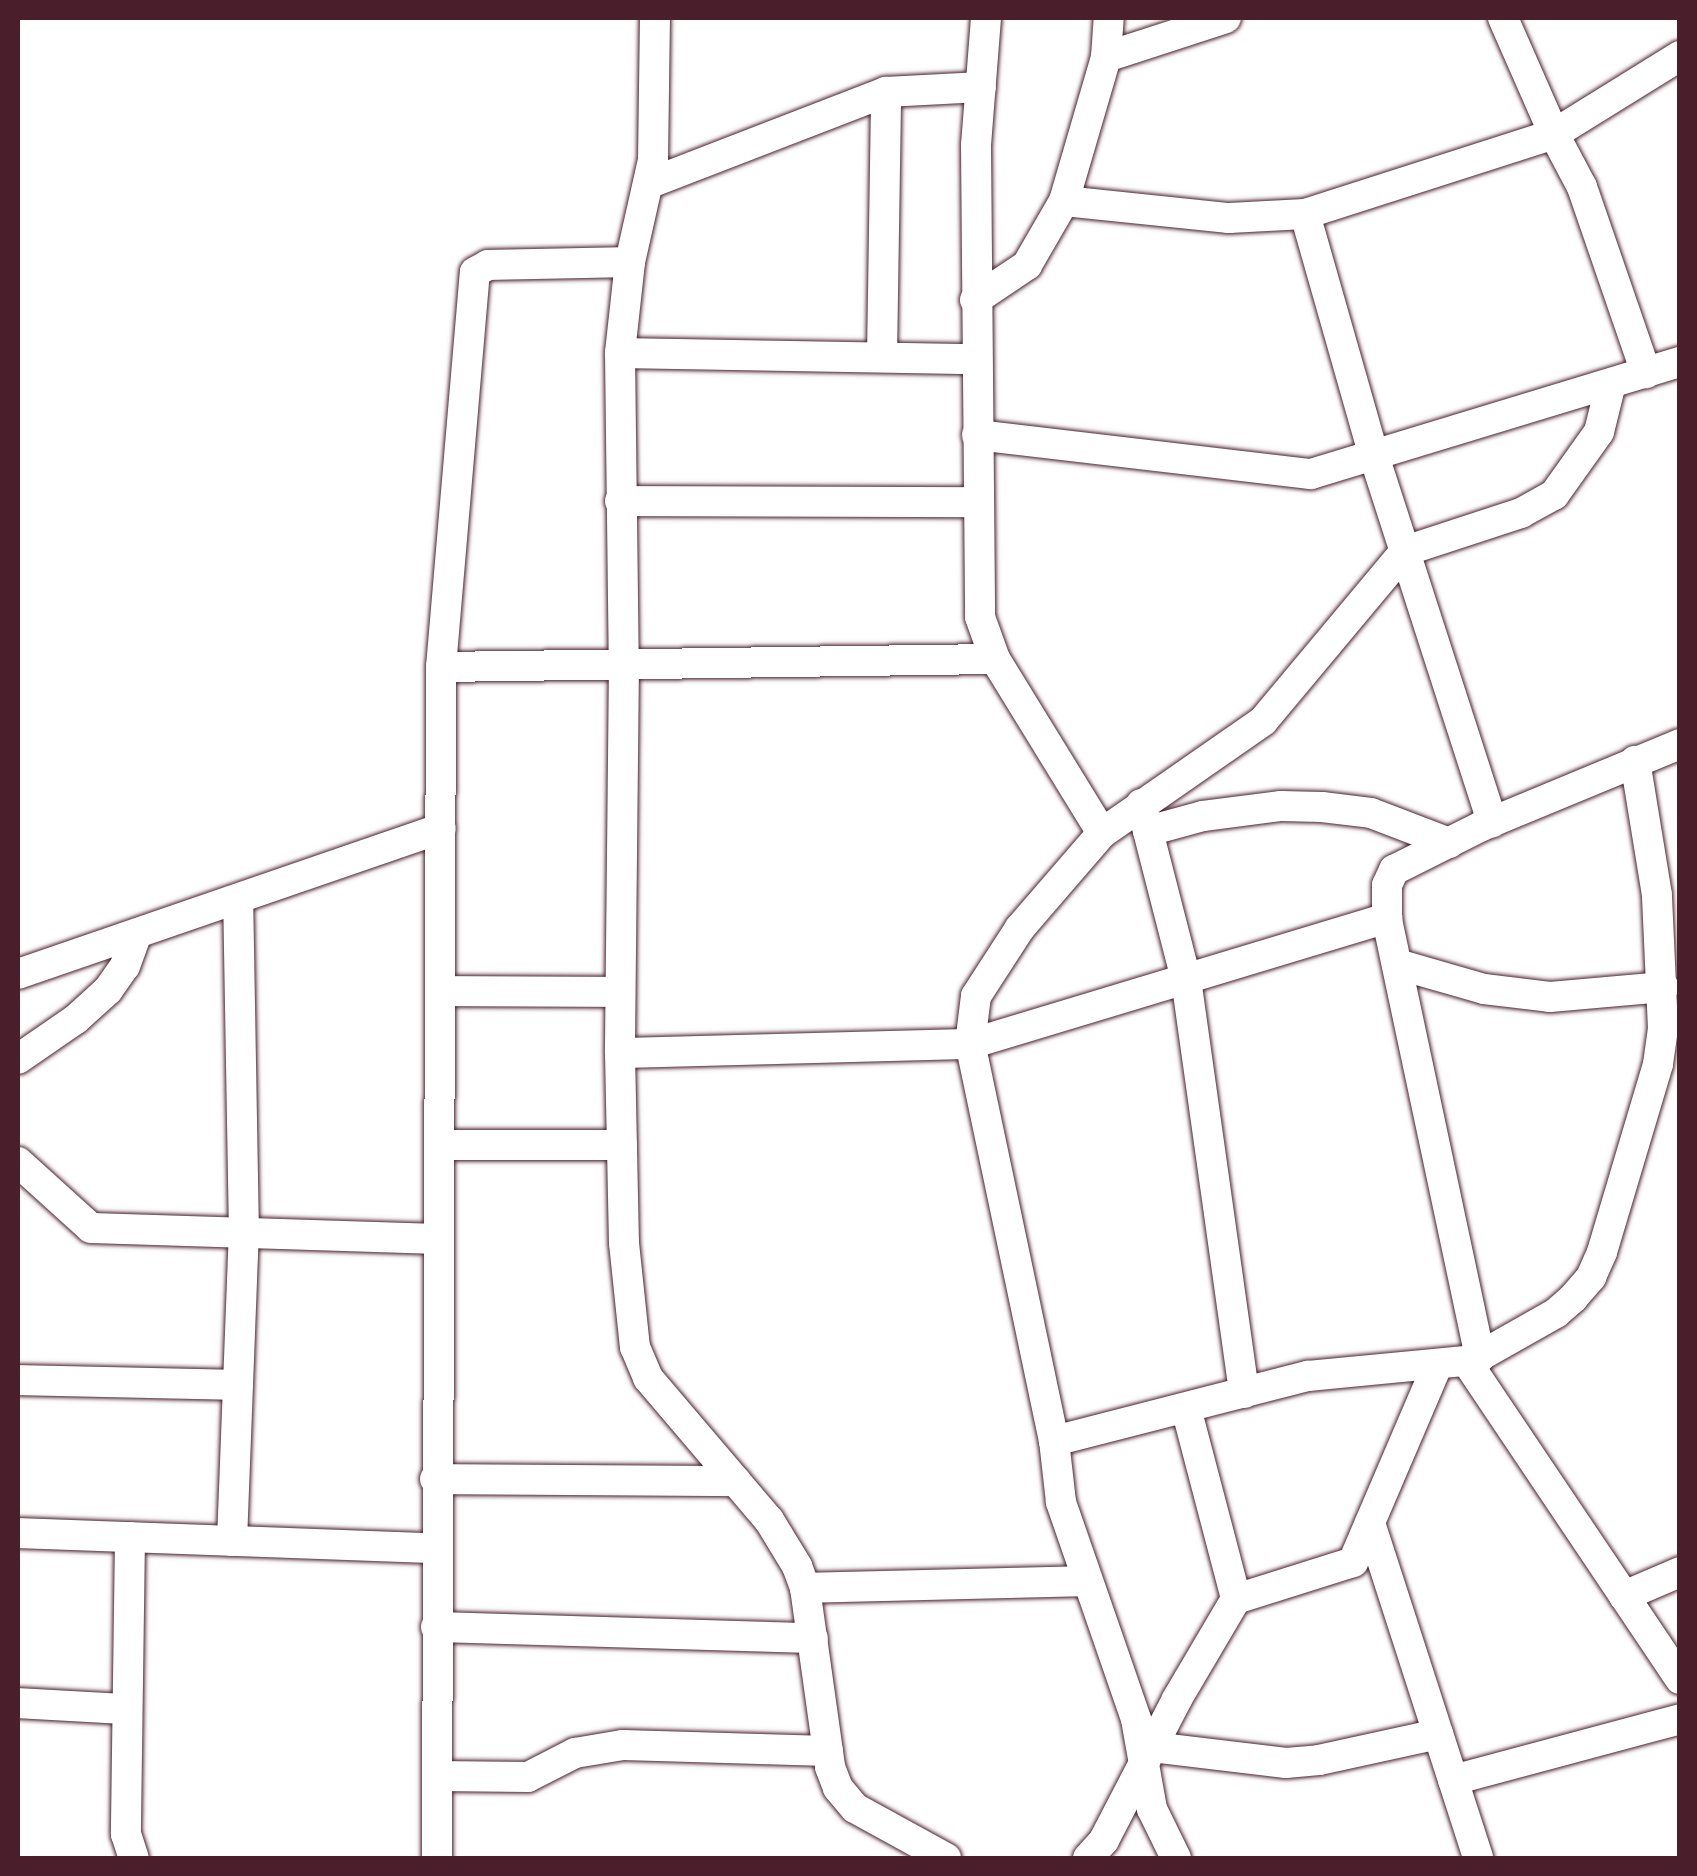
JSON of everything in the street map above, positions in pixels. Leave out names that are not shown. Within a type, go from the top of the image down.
[{"type":"street","points":[[655,18],[650,183],[630,262],[620,353],[624,663],[620,1053],[626,1262],[635,1348],[648,1378],[769,1520],[805,1588],[828,1751],[838,1788],[855,1808],[946,1858]]},
{"type":"street","points":[[986,18],[975,359],[980,617],[995,658],[1102,833]]},
{"type":"street","points":[[976,300],[1027,265],[1064,201],[1106,57],[1109,18]]},
{"type":"street","points":[[1106,57],[1226,18]]},
{"type":"street","points":[[1503,18],[1582,187],[1646,373]]},
{"type":"street","points":[[1064,201],[1229,218],[1305,214],[1554,134],[1680,56]]},
{"type":"street","points":[[650,183],[886,92],[981,87]]},
{"type":"street","points":[[882,357],[886,92]]},
{"type":"street","points":[[1305,214],[1374,456],[1492,822]]},
{"type":"street","points":[[437,1858],[435,1479],[441,667],[475,272],[488,265],[630,262]]},
{"type":"street","points":[[620,353],[975,359]]},
{"type":"street","points":[[977,435],[1293,474],[1328,471],[1680,362]]},
{"type":"street","points":[[1145,818],[1263,721],[1405,551],[1521,513],[1554,495],[1600,432],[1611,383]]},
{"type":"street","points":[[620,501],[976,502]]},
{"type":"street","points":[[441,667],[995,658]]},
{"type":"street","points":[[1680,744],[1492,822],[1394,870],[1384,898],[1474,1359],[1680,1679]]},
{"type":"street","points":[[1054,1441],[1325,1374],[1437,1366],[1474,1359],[1556,1313],[1591,1277],[1669,1064],[1657,895],[1634,762]]},
{"type":"street","points":[[1176,1858],[1152,1810],[1148,1754],[1060,1502],[1054,1441],[970,1044],[972,1010],[981,984],[1020,928],[1102,833],[1145,818],[1203,816],[1282,806],[1322,807],[1371,813],[1449,843]]},
{"type":"street","points":[[1145,818],[1186,979],[1244,1393]]},
{"type":"street","points":[[18,974],[440,828]]},
{"type":"street","points":[[232,1541],[244,1235],[238,900]]},
{"type":"street","points":[[620,1053],[970,1044],[1388,918]]},
{"type":"street","points":[[18,1058],[76,1019],[108,990],[125,966],[136,936]]},
{"type":"street","points":[[1397,964],[1484,989],[1550,997],[1664,987]]},
{"type":"street","points":[[441,990],[620,992]]},
{"type":"street","points":[[439,1144],[622,1145]]},
{"type":"street","points":[[18,1162],[90,1228],[438,1240]]},
{"type":"street","points":[[1088,1858],[1104,1840],[1236,1600],[1346,1568],[1437,1366]]},
{"type":"street","points":[[18,1380],[238,1385]]},
{"type":"street","points":[[1186,1408],[1236,1600]]},
{"type":"street","points":[[435,1479],[736,1481]]},
{"type":"street","points":[[1370,1522],[1478,1858]]},
{"type":"street","points":[[18,1533],[436,1548]]},
{"type":"street","points":[[130,1537],[126,1834],[134,1858]]},
{"type":"street","points":[[1624,1596],[1680,1572]]},
{"type":"street","points":[[805,1588],[1086,1581]]},
{"type":"street","points":[[436,1628],[813,1638]]},
{"type":"street","points":[[18,1703],[127,1710]]},
{"type":"street","points":[[1453,1780],[1680,1718]]},
{"type":"street","points":[[1148,1754],[1286,1762],[1319,1760],[1438,1734]]},
{"type":"street","points":[[437,1776],[528,1777],[575,1753],[622,1746],[828,1751]]}]
